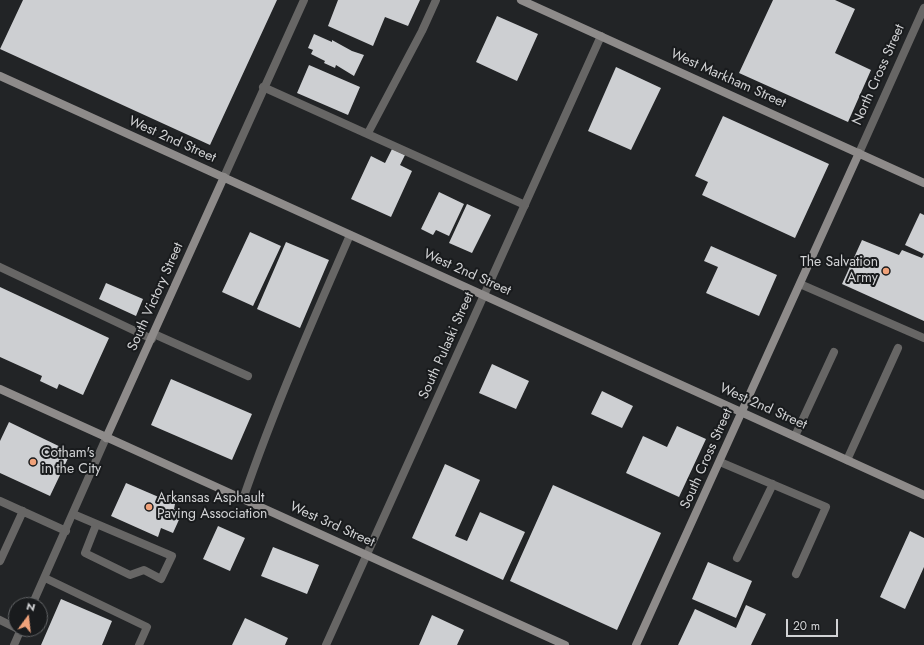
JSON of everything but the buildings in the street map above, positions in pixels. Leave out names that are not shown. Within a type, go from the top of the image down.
[{"type":"main road","name":"West Markham Street","points":[[521,0],[924,183]]},
{"type":"main road","name":"West 2nd Street","points":[[0,76],[924,495]]},
{"type":"main road","name":"South Cross Street","points":[[636,645],[859,153]]},
{"type":"main road","name":"South Victory Street","points":[[106,438],[153,337],[224,177]]},
{"type":"main road","name":"West 3rd Street","points":[[0,389],[565,645]]},
{"type":"street","name":"South Victory Street","points":[[224,177],[263,87],[304,0]]},
{"type":"street","points":[[368,133],[422,31],[436,0]]},
{"type":"street","name":"North Cross Street","points":[[859,153],[924,8]]},
{"type":"street","name":"South Pulaski Street","points":[[326,645],[601,36]]},
{"type":"street","points":[[263,87],[525,205]]},
{"type":"street","points":[[243,499],[257,459],[304,340],[350,235]]},
{"type":"street","points":[[0,267],[153,337],[248,376]]},
{"type":"street","points":[[800,284],[924,338]]},
{"type":"street","points":[[847,460],[898,348]]},
{"type":"street","points":[[795,436],[834,352]]},
{"type":"street","name":"South Victory Street","points":[[36,597],[106,438]]},
{"type":"street","points":[[720,462],[826,507],[796,574]]},
{"type":"street","points":[[737,558],[773,484]]},
{"type":"street","points":[[0,501],[66,531]]},
{"type":"street","points":[[0,562],[23,511]]},
{"type":"street","points":[[73,514],[172,556],[161,579],[144,570],[130,575],[84,554],[96,525]]},
{"type":"street","points":[[44,578],[147,627],[140,645]]},
{"type":"place","name":"The Salvation Army","points":[[886,271]]},
{"type":"place","name":"Cotham's in the City","points":[[33,462]]},
{"type":"place","name":"Arkansas Asphault Paving Association","points":[[149,507]]}]
